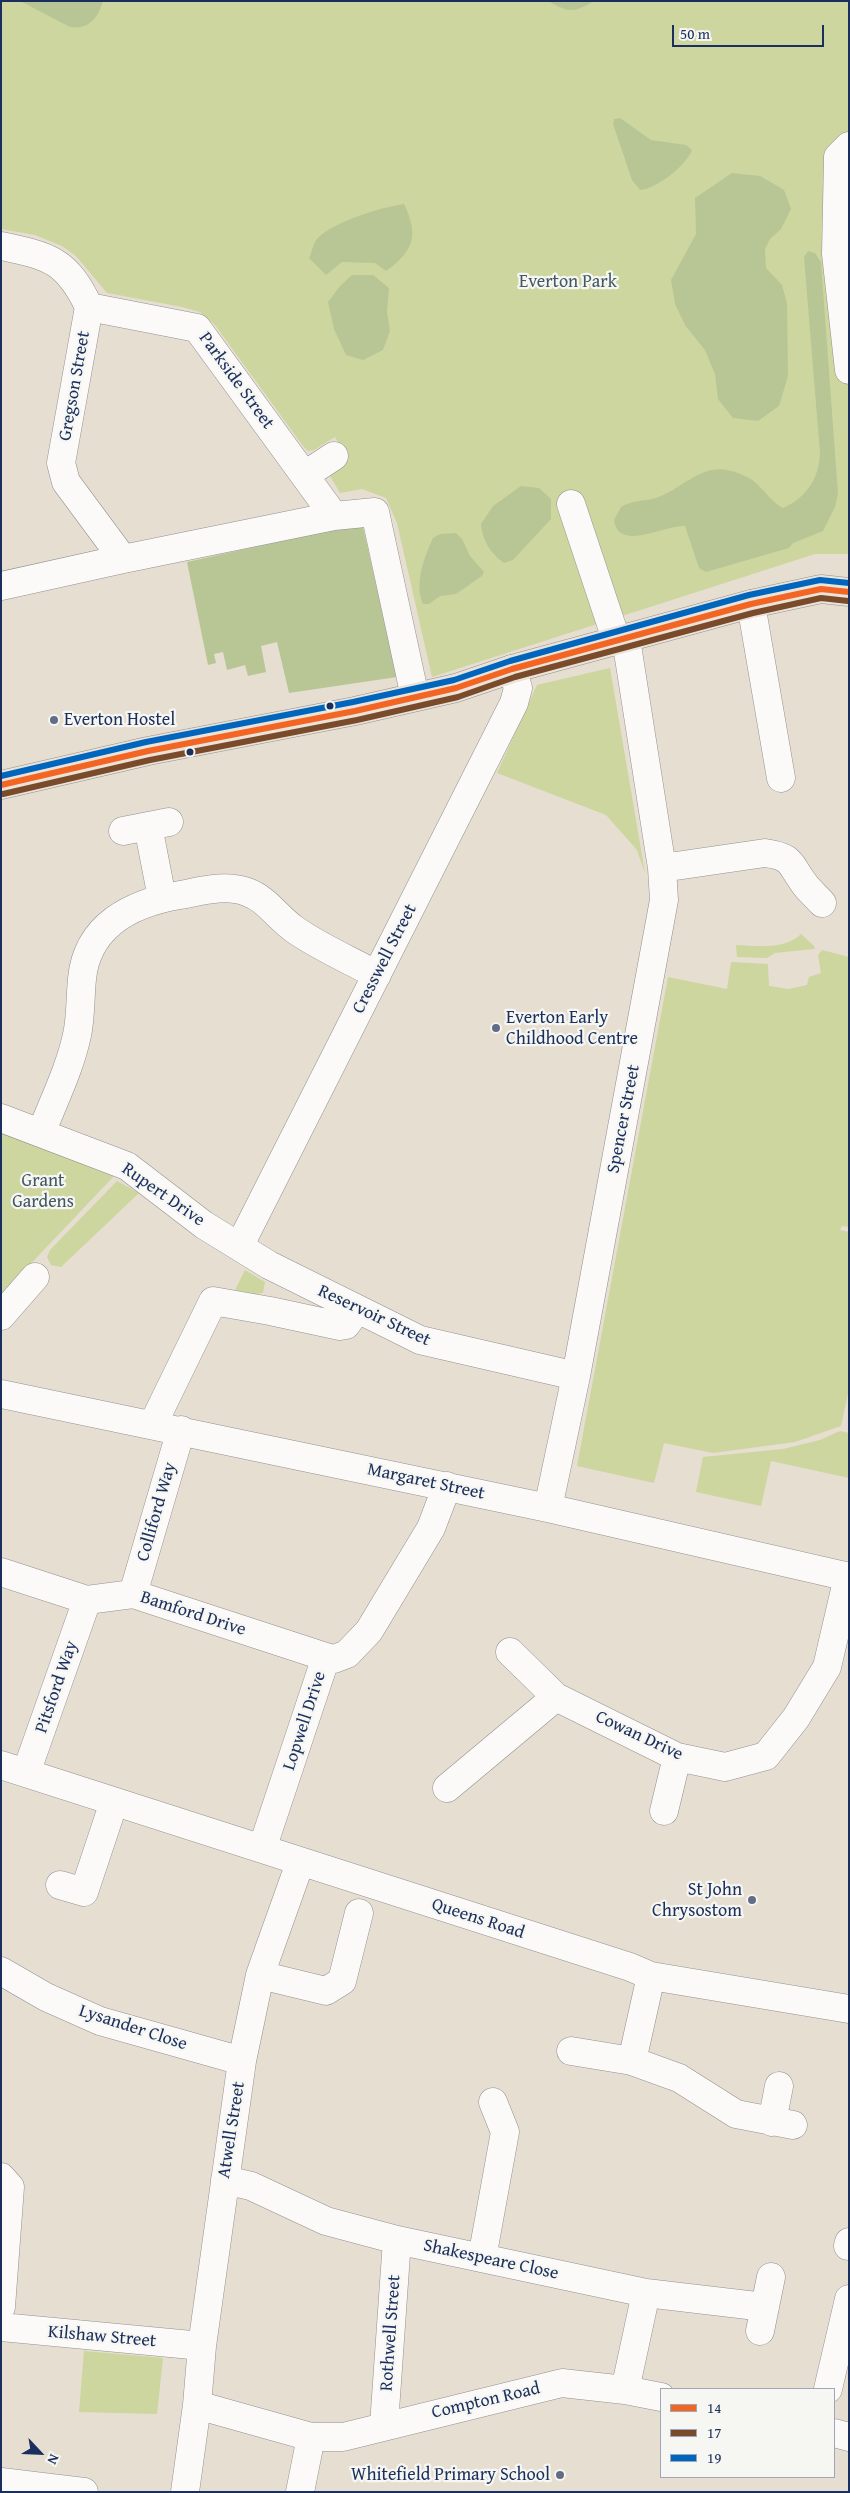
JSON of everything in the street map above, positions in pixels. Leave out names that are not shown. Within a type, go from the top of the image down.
[{"type":"main road","points":[[1,785],[148,751],[456,688],[512,670],[751,604],[821,589],[849,592]]},
{"type":"street","points":[[843,151],[836,254],[849,370]]},
{"type":"street","name":"Gregson Street","points":[[1,246],[39,254],[54,261],[68,272],[80,288],[89,306],[61,463],[66,482],[123,559]]},
{"type":"street","name":"Parkside Street","points":[[89,306],[190,325],[197,328],[328,507]]},
{"type":"street","points":[[305,475],[334,456]]},
{"type":"street","name":"Spencer Street","points":[[548,1508],[576,1376],[664,900],[662,868],[622,641],[571,504]]},
{"type":"street","points":[[1,586],[123,559],[328,507],[375,512],[415,697]]},
{"type":"street","points":[[751,604],[781,778]]},
{"type":"street","name":"Cresswell Street","points":[[240,1245],[514,703],[518,688],[512,670]]},
{"type":"street","points":[[146,826],[162,898]]},
{"type":"street","points":[[662,868],[765,853],[776,855],[794,866],[802,881],[822,903]]},
{"type":"street","points":[[42,1131],[73,1052],[79,1020],[84,965],[93,941],[110,922],[122,913],[162,898],[224,888],[247,892],[266,903],[294,929],[377,975]]},
{"type":"street","name":"Rupert Drive","points":[[1,1118],[42,1131],[127,1166],[204,1225],[240,1245]]},
{"type":"street","name":"Reservoir Street","points":[[240,1245],[287,1275],[427,1343],[576,1376]]},
{"type":"street","points":[[270,1311],[287,1275]]},
{"type":"street","points":[[1,1316],[35,1277]]},
{"type":"street","points":[[157,1415],[213,1301],[340,1326],[346,1325],[357,1310]]},
{"type":"street","name":"Margaret Street","points":[[1,1394],[157,1415],[181,1430],[548,1508],[848,1577]]},
{"type":"street","name":"Colliford Way","points":[[133,1594],[181,1430]]},
{"type":"street","name":"Lopwell Drive","points":[[262,1849],[326,1658],[334,1659],[347,1654],[369,1631],[431,1528],[447,1486]]},
{"type":"street","name":"Bamford Drive","points":[[1,1572],[87,1600],[133,1594],[326,1658]]},
{"type":"street","name":"Cowan Drive","points":[[510,1652],[556,1697],[678,1757],[725,1767],[766,1756],[796,1718],[827,1667],[848,1577]]},
{"type":"street","name":"Pitsford Way","points":[[14,1769],[87,1600]]},
{"type":"street","points":[[447,1788],[556,1697]]},
{"type":"street","points":[[664,1811],[678,1757]]},
{"type":"street","name":"Queens Road","points":[[14,1769],[300,1863],[630,1967],[652,1976],[849,2009]]},
{"type":"street","points":[[60,1885],[84,1892],[114,1802]]},
{"type":"street","name":"Atwell Street","points":[[185,2492],[197,2405],[202,2346],[242,2061],[260,1975],[300,1863]]},
{"type":"street","points":[[260,1975],[326,1991],[342,1981],[360,1913]]},
{"type":"street","name":"Lysander Close","points":[[1,1971],[46,1997],[100,2021],[242,2061]]},
{"type":"street","points":[[632,2061],[652,1976]]},
{"type":"street","points":[[571,2050],[632,2061],[679,2078],[736,2114],[783,2123],[779,2086]]},
{"type":"street","points":[[482,2258],[505,2132],[493,2102]]},
{"type":"street","points":[[1,2177],[10,2187],[1,2307]]},
{"type":"street","name":"Shakespeare Close","points":[[224,2180],[251,2186],[326,2221],[397,2240],[763,2319],[771,2277]]},
{"type":"street","name":"Rothwell Street","points":[[384,2426],[397,2240]]},
{"type":"street","points":[[625,2390],[646,2294]]},
{"type":"street","points":[[828,2388],[849,2299]]},
{"type":"street","name":"Kilshaw Street","points":[[1,2327],[202,2346]]},
{"type":"street","name":"Compton Road","points":[[197,2405],[311,2437],[343,2437],[562,2383],[625,2390],[660,2397]]},
{"type":"street","points":[[835,2433],[849,2437]]},
{"type":"street","points":[[300,2492],[311,2437]]},
{"type":"street","points":[[1,2482],[84,2492]]},
{"type":"green space","name":"Everton Park","points":[[1,1],[849,1],[849,554],[815,554],[432,677],[397,523],[386,498],[362,489],[340,493],[330,476],[349,460],[335,437],[314,450],[308,451],[215,325],[200,312],[107,293],[76,256],[62,246],[35,235],[1,229]]},
{"type":"green space","points":[[20,1],[103,1],[92,22],[82,27],[70,27]]},
{"type":"green space","points":[[548,1],[594,1],[581,8],[571,10],[561,8]]},
{"type":"green space","points":[[620,118],[651,140],[686,145],[692,150],[684,163],[670,176],[654,186],[640,190],[632,180],[613,124],[614,119]]},
{"type":"green space","points":[[732,173],[760,176],[784,190],[791,209],[781,229],[770,239],[765,249],[766,268],[782,285],[787,303],[788,376],[779,406],[758,421],[733,418],[718,399],[715,374],[705,350],[685,325],[675,304],[671,280],[696,234],[695,198]]},
{"type":"green space","points":[[404,204],[411,225],[411,242],[403,256],[386,271],[375,263],[342,262],[326,275],[309,258],[317,239],[334,227],[345,221],[383,208]]},
{"type":"green space","points":[[808,251],[815,253],[821,262],[838,494],[835,507],[823,531],[793,543],[789,548],[706,572],[699,568],[685,526],[644,535],[624,535],[617,530],[614,520],[621,507],[626,504],[661,496],[693,477],[712,470],[723,469],[749,478],[783,508],[798,499],[810,486],[817,471],[820,453],[804,257]]},
{"type":"green space","points":[[352,275],[373,275],[389,288],[387,312],[390,331],[383,350],[363,360],[346,355],[334,329],[328,302],[340,286]]},
{"type":"green space","points":[[521,486],[539,488],[551,499],[551,519],[513,560],[504,563],[488,546],[483,536],[481,524],[493,506]]},
{"type":"green space","points":[[362,523],[397,677],[289,693],[277,642],[261,646],[266,672],[248,676],[245,665],[227,670],[223,652],[214,654],[216,663],[208,665],[187,562]]},
{"type":"green space","points":[[456,533],[462,539],[470,556],[484,572],[482,576],[456,594],[440,596],[429,604],[423,604],[419,588],[421,571],[433,538],[440,534]]},
{"type":"green space","points":[[610,668],[645,873],[637,850],[606,815],[497,773],[537,685]]},
{"type":"green space","points":[[801,934],[815,947],[814,949],[775,953],[767,958],[737,957],[736,945],[779,945],[787,943]]},
{"type":"green space","points":[[822,950],[849,957],[849,1227],[842,1226],[840,1230],[849,1232],[849,1389],[841,1426],[795,1442],[713,1453],[664,1443],[654,1483],[577,1466],[668,977],[727,989],[731,962],[768,964],[769,986],[789,989],[807,985],[809,977],[821,973],[818,955]]},
{"type":"green space","name":"Grant Gardens","points":[[1,1133],[116,1174],[1,1295]]},
{"type":"green space","points":[[117,1181],[139,1193],[61,1267],[51,1265],[47,1257],[50,1250]]},
{"type":"green space","points":[[245,1270],[265,1282],[263,1293],[255,1294],[235,1290]]},
{"type":"green space","points":[[840,1431],[849,1433],[849,1478],[771,1461],[761,1506],[696,1492],[703,1457],[783,1449],[820,1440]]},
{"type":"green space","points":[[84,2351],[163,2358],[157,2414],[79,2412]]},
{"type":"transit line","name":"19","points":[[1,776],[146,742],[353,702],[454,680],[510,661],[749,595],[820,580],[849,583]]},
{"type":"transit line","name":"14","points":[[1,785],[148,751],[355,711],[456,688],[512,669],[751,604],[821,589],[849,592]]},
{"type":"transit line","name":"17","points":[[3,794],[150,760],[357,720],[458,697],[515,677],[753,613],[821,598],[848,601]]},
{"type":"place","name":"Everton Hostel","points":[[54,720]]},
{"type":"place","name":"Everton Early Childhood Centre","points":[[496,1028]]},
{"type":"place","name":"St John Chrysostom","points":[[752,1900]]},
{"type":"place","name":"Whitefield Primary School","points":[[560,2475]]}]
